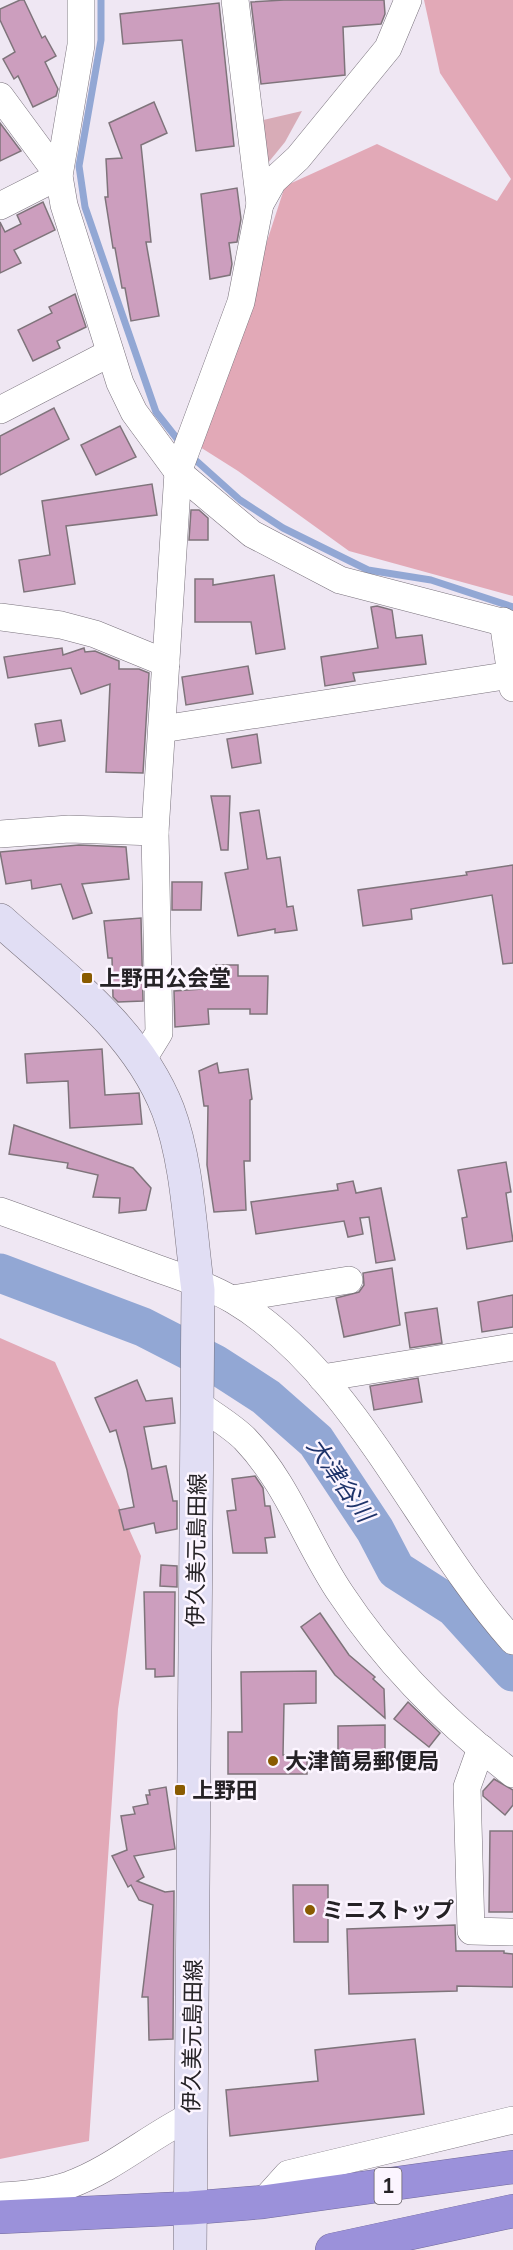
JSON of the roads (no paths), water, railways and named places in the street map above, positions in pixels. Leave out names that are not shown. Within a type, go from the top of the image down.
[{"type":"highway","name":"1","points":[[0,2217],[190,2208],[263,2202],[513,2167]]},
{"type":"highway","name":"1","points":[[332,2250],[513,2211]]},
{"type":"main road","name":"伊久美元島田線","points":[[0,920],[107,1016],[143,1059],[168,1110],[180,1158],[197,1287],[198,1399],[190,2250]]},
{"type":"street","points":[[81,0],[81,45],[59,176],[64,205],[120,383],[134,412],[178,472],[252,534],[340,580],[508,623],[512,681],[162,729]]},
{"type":"street","points":[[143,1059],[159,1033],[156,832],[178,472],[241,302],[260,204],[235,0]]},
{"type":"street","points":[[260,204],[273,181],[298,158],[388,48],[408,0]]},
{"type":"street","points":[[0,96],[59,176]]},
{"type":"street","points":[[0,206],[59,176]]},
{"type":"street","points":[[0,410],[111,353]]},
{"type":"street","points":[[0,617],[73,628],[166,663]]},
{"type":"street","points":[[0,834],[69,829],[156,832]]},
{"type":"street","points":[[0,1211],[232,1299],[259,1317],[322,1378],[356,1422],[457,1571],[513,1641]]},
{"type":"street","points":[[232,1299],[348,1280]]},
{"type":"street","points":[[322,1378],[513,1347]]},
{"type":"street","points":[[198,1399],[244,1438],[273,1475],[307,1529],[339,1592],[381,1650],[436,1710],[513,1774]]},
{"type":"street","points":[[481,1748],[466,1787],[471,1931],[513,1932]]},
{"type":"street","points":[[0,2196],[68,2185],[106,2168],[164,2129],[191,2116]]},
{"type":"street","points":[[263,2202],[288,2174],[513,2120]]},
{"type":"waterway","points":[[101,0],[101,40],[79,166],[85,207],[156,412],[182,445]]},
{"type":"waterway","points":[[191,456],[240,500],[283,528],[368,570],[431,580],[513,607]]},
{"type":"waterway","name":"大津谷川","points":[[0,1273],[143,1327],[215,1364],[266,1397],[316,1441],[375,1530],[396,1570],[454,1607],[513,1672]]},
{"type":"place","name":"上野田公会堂","points":[[87,978]]},
{"type":"place","name":"大津簡易郵便局","points":[[273,1761]]},
{"type":"place","name":"上野田","points":[[180,1790]]},
{"type":"place","name":"ミニストップ","points":[[310,1910]]}]
